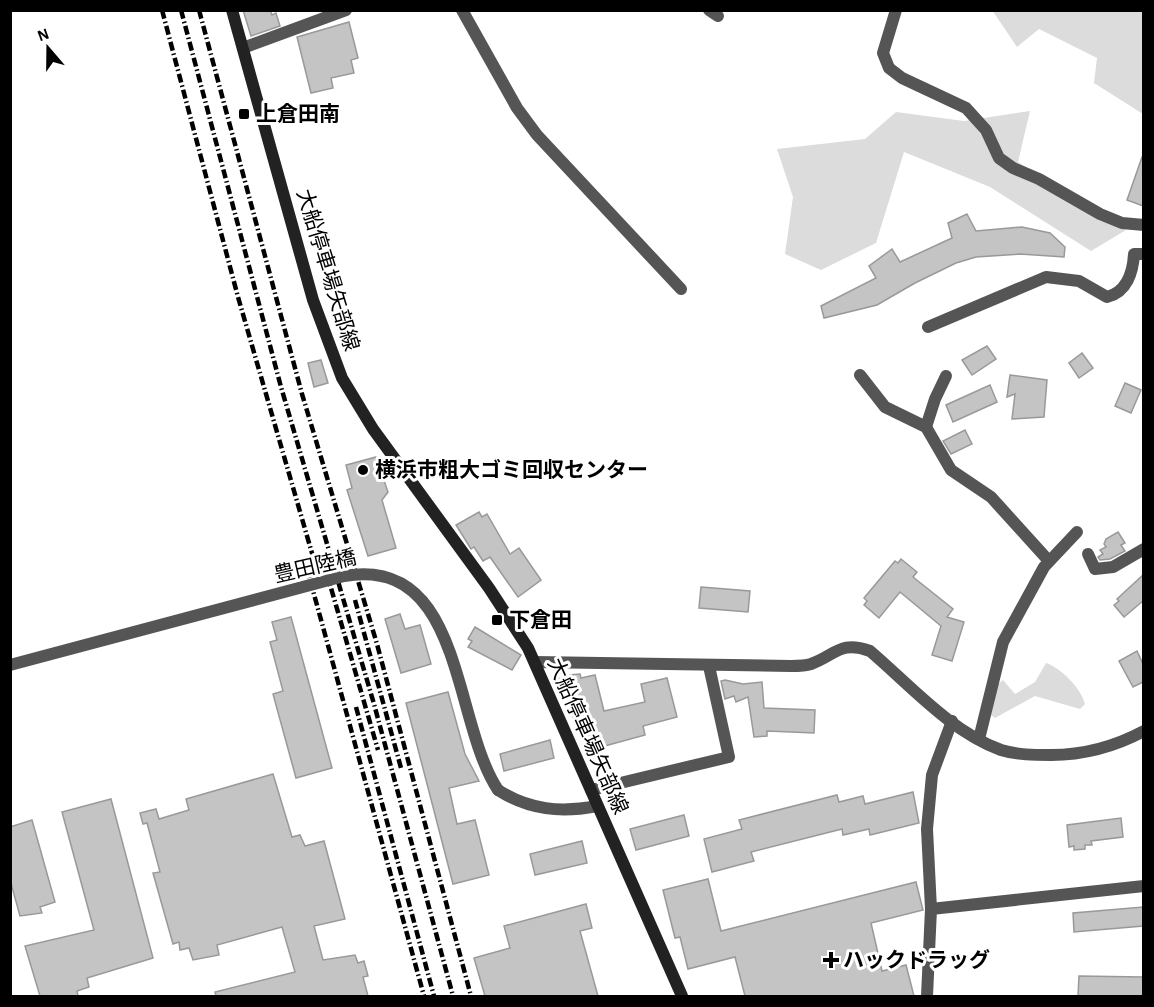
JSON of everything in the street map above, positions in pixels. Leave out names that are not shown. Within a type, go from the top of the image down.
[{"type":"main road","name":"大船停車場矢部線","points":[[232,10],[313,300],[342,378],[373,429],[489,588],[535,662],[682,996]]},
{"type":"street","points":[[243,48],[346,10]]},
{"type":"street","points":[[462,10],[517,108],[537,135],[681,289]]},
{"type":"street","points":[[896,10],[883,52],[889,68],[902,78],[966,108],[986,130],[999,158],[1013,168],[1039,179],[1100,214],[1122,223],[1143,225]]},
{"type":"street","points":[[928,327],[1046,277],[1079,281],[1107,297],[1115,295],[1133,273],[1134,254],[1143,254]]},
{"type":"street","points":[[860,375],[885,406],[926,427],[951,470],[991,497],[1048,560]]},
{"type":"street","points":[[926,427],[935,399],[946,376]]},
{"type":"street","points":[[979,739],[1004,642],[1048,560],[1077,532]]},
{"type":"street","points":[[1088,554],[1095,569],[1113,567],[1142,554]]},
{"type":"street","name":"豊田陸橋","points":[[10,666],[344,576],[374,573],[393,579],[412,590],[440,624],[482,760],[498,790],[514,800],[535,808],[580,809],[597,806]]},
{"type":"street","points":[[535,662],[709,666],[810,665],[842,647],[858,646],[870,651],[952,721],[979,739],[1003,750],[1033,755],[1092,752],[1122,742],[1143,731]]},
{"type":"street","points":[[591,790],[729,757],[709,666]]},
{"type":"street","points":[[927,996],[932,909],[927,829],[932,776],[952,721]]},
{"type":"street","points":[[932,909],[1143,886]]},
{"type":"shaded area","points":[[992,10],[1143,11],[1143,114],[1094,83],[1097,58],[1039,29],[1017,47]]},
{"type":"shaded area","points":[[1030,111],[1018,162],[1126,230],[1091,251],[990,187],[904,152],[876,243],[821,270],[785,254],[793,197],[777,149],[865,139],[896,112],[964,121]]},
{"type":"shaded area","points":[[1046,663],[1058,669],[1075,685],[1085,704],[1080,709],[1035,696],[995,718],[991,715],[998,684],[1003,680],[1015,694],[1035,682]]},
{"type":"building","points":[[243,10],[270,10],[272,15],[276,13],[280,26],[251,36]]},
{"type":"building","points":[[349,22],[358,58],[351,60],[354,73],[331,78],[333,88],[311,93],[297,37]]},
{"type":"building","points":[[1143,157],[1143,206],[1127,200]]},
{"type":"building","points":[[967,214],[976,231],[1022,227],[1050,233],[1065,247],[1064,257],[1020,254],[976,257],[956,263],[877,305],[824,318],[821,306],[876,278],[869,266],[892,249],[900,262],[952,238],[948,223]]},
{"type":"building","points":[[987,346],[996,359],[972,375],[962,360]]},
{"type":"building","points":[[1082,353],[1093,368],[1079,378],[1069,363]]},
{"type":"building","points":[[321,360],[328,383],[314,387],[308,363]]},
{"type":"building","points":[[1010,375],[1047,380],[1044,417],[1012,419],[1015,394],[1007,397]]},
{"type":"building","points":[[1125,383],[1141,390],[1131,413],[1115,406]]},
{"type":"building","points":[[990,385],[997,402],[953,422],[946,405]]},
{"type":"building","points":[[965,430],[972,444],[951,454],[943,441]]},
{"type":"building","points":[[376,457],[388,492],[382,500],[396,548],[368,556],[347,490],[352,488],[346,465]]},
{"type":"building","points":[[479,512],[482,517],[487,514],[510,554],[519,548],[541,580],[518,597],[490,557],[483,561],[474,547],[471,549],[456,525]]},
{"type":"building","points":[[1118,532],[1125,543],[1121,545],[1125,551],[1110,559],[1100,560],[1098,557],[1103,554],[1100,550],[1106,547],[1104,544],[1106,539]]},
{"type":"building","points":[[901,559],[917,572],[913,577],[953,609],[947,617],[964,622],[952,661],[932,655],[941,626],[900,592],[879,618],[864,605],[867,601],[864,598],[895,561],[898,563]]},
{"type":"building","points":[[1143,575],[1143,601],[1124,617],[1114,605],[1119,601],[1117,599]]},
{"type":"building","points":[[701,587],[750,591],[748,612],[699,608]]},
{"type":"building","points":[[400,614],[405,629],[420,625],[431,664],[401,673],[385,619]]},
{"type":"building","points":[[291,617],[332,768],[296,778],[273,694],[283,691],[270,642],[277,640],[272,622]]},
{"type":"building","points":[[475,627],[521,655],[512,670],[468,647],[472,641],[468,639]]},
{"type":"building","points":[[1137,651],[1143,664],[1143,682],[1133,687],[1119,661]]},
{"type":"building","points":[[580,674],[581,678],[595,675],[604,711],[645,702],[641,684],[667,678],[677,717],[643,726],[645,735],[590,750],[579,714],[573,717],[556,680],[568,675]]},
{"type":"building","points":[[721,681],[743,684],[762,682],[764,708],[815,710],[814,733],[767,731],[767,736],[754,737],[748,697],[736,702],[734,696],[725,699]]},
{"type":"building","points":[[448,692],[465,754],[479,781],[449,788],[457,824],[475,820],[489,875],[453,884],[406,703]]},
{"type":"building","points":[[550,740],[554,758],[504,771],[500,754]]},
{"type":"building","points":[[273,774],[292,837],[300,835],[305,846],[324,841],[345,919],[314,926],[323,960],[355,955],[358,963],[364,961],[368,976],[363,977],[368,996],[216,996],[215,992],[295,972],[282,927],[217,945],[219,955],[193,960],[189,948],[180,950],[179,942],[173,944],[153,873],[160,872],[147,823],[143,824],[140,813],[156,809],[159,819],[189,810],[186,799]]},
{"type":"building","points":[[913,792],[919,823],[870,835],[869,829],[843,835],[842,829],[751,852],[754,861],[712,872],[704,839],[742,829],[739,820],[837,795],[839,802],[863,796],[865,804]]},
{"type":"building","points":[[111,799],[153,958],[87,978],[89,987],[77,991],[78,996],[40,996],[25,946],[94,930],[62,812]]},
{"type":"building","points":[[684,815],[689,836],[636,850],[630,829]]},
{"type":"building","points":[[1121,818],[1123,837],[1091,841],[1092,845],[1085,845],[1085,849],[1074,850],[1074,846],[1069,847],[1067,825]]},
{"type":"building","points":[[32,820],[55,902],[40,907],[42,913],[20,916],[10,880],[10,827]]},
{"type":"building","points":[[582,841],[587,863],[535,875],[530,854]]},
{"type":"building","points":[[708,879],[721,931],[916,882],[923,910],[871,923],[882,971],[906,965],[914,996],[745,996],[735,957],[688,969],[680,937],[675,938],[663,890]]},
{"type":"building","points":[[586,904],[592,928],[580,931],[598,996],[485,996],[474,958],[510,948],[504,926]]},
{"type":"building","points":[[1143,907],[1143,926],[1074,932],[1073,913]]},
{"type":"building","points":[[1079,976],[1143,977],[1143,996],[1078,996]]},
{"type":"railway","points":[[162,10],[238,297],[318,574]]},
{"type":"railway","points":[[181,10],[281,387],[374,704],[453,996]]},
{"type":"railway","points":[[199,10],[302,394],[377,644],[471,996]]},
{"type":"railway","points":[[322,557],[378,750]]},
{"type":"railway","points":[[306,565],[424,996]]},
{"type":"railway","points":[[355,600],[401,768]]},
{"type":"railway","points":[[356,707],[434,996]]},
{"type":"place","name":"上倉田南","points":[[244,114]]},
{"type":"place","name":"横浜市粗大ゴミ回収センター","points":[[363,470]]},
{"type":"place","name":"下倉田","points":[[497,620]]},
{"type":"place","name":"ハックドラッグ","points":[[831,960]]}]
